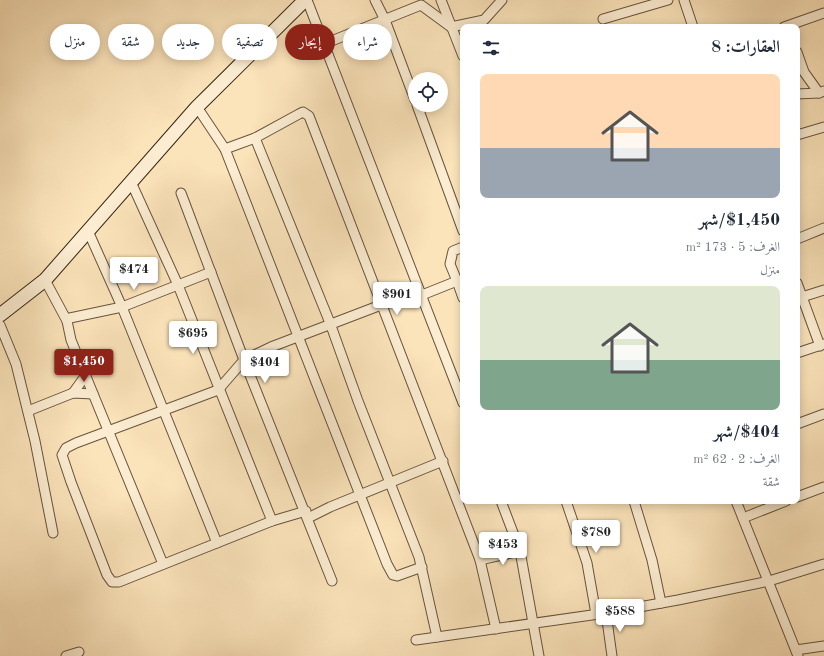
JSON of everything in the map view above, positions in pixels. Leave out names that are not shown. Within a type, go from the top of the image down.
[{"type":"street","points":[[0,315],[45,280],[197,107],[306,0],[316,24]]},
{"type":"street","points":[[375,0],[385,20],[408,81]]},
{"type":"street","points":[[441,0],[460,49]]},
{"type":"street","points":[[465,24],[484,20],[502,0]]},
{"type":"street","points":[[603,19],[668,0]]},
{"type":"street","points":[[684,0],[692,24]]},
{"type":"street","points":[[335,40],[421,5],[451,27],[460,25]]},
{"type":"street","points":[[795,24],[824,13]]},
{"type":"street","points":[[330,60],[460,395]]},
{"type":"street","points":[[800,61],[804,72],[821,92]]},
{"type":"street","points":[[800,94],[821,92]]},
{"type":"street","points":[[197,107],[224,149],[359,495],[393,575],[404,575],[422,567]]},
{"type":"street","points":[[224,149],[255,138],[303,112],[309,116],[375,284],[381,304],[480,560],[496,629]]},
{"type":"street","points":[[420,112],[460,223]]},
{"type":"street","points":[[800,134],[824,127]]},
{"type":"street","points":[[255,138],[330,323],[358,401],[422,567],[437,637]]},
{"type":"street","points":[[131,182],[178,285],[218,390],[272,521]]},
{"type":"street","points":[[180,194],[244,360],[307,514],[332,581]]},
{"type":"street","points":[[800,238],[824,228]]},
{"type":"street","points":[[88,231],[122,307],[217,543]]},
{"type":"street","points":[[460,248],[453,251],[450,255],[450,264],[460,290]]},
{"type":"street","points":[[67,321],[70,318],[122,307],[211,272]]},
{"type":"street","points":[[45,280],[67,321],[71,340],[163,564]]},
{"type":"street","points":[[443,461],[390,483],[307,514],[272,521],[116,583],[112,582],[107,576],[62,455],[66,448],[76,443],[218,390],[244,360],[330,323],[381,304],[422,295],[457,281]]},
{"type":"street","points":[[802,297],[824,290]]},
{"type":"street","points":[[800,291],[822,345],[800,352]]},
{"type":"street","points":[[0,325],[16,364],[28,411],[53,533]]},
{"type":"street","points":[[73,393],[86,375]]},
{"type":"street","points":[[28,411],[73,393],[94,394]]},
{"type":"street","points":[[800,423],[824,414]]},
{"type":"street","points":[[800,496],[824,487]]},
{"type":"street","points":[[502,504],[520,550],[539,656]]},
{"type":"street","points":[[567,504],[587,563],[596,614]]},
{"type":"street","points":[[635,504],[652,560],[661,604]]},
{"type":"street","points":[[737,504],[797,654],[824,646]]},
{"type":"street","points":[[743,518],[778,504]]},
{"type":"street","points":[[480,560],[520,550]]},
{"type":"street","points":[[416,640],[534,624],[661,604],[769,581],[824,564]]},
{"type":"street","points":[[606,613],[612,656]]},
{"type":"street","points":[[66,656],[79,652]]}]
